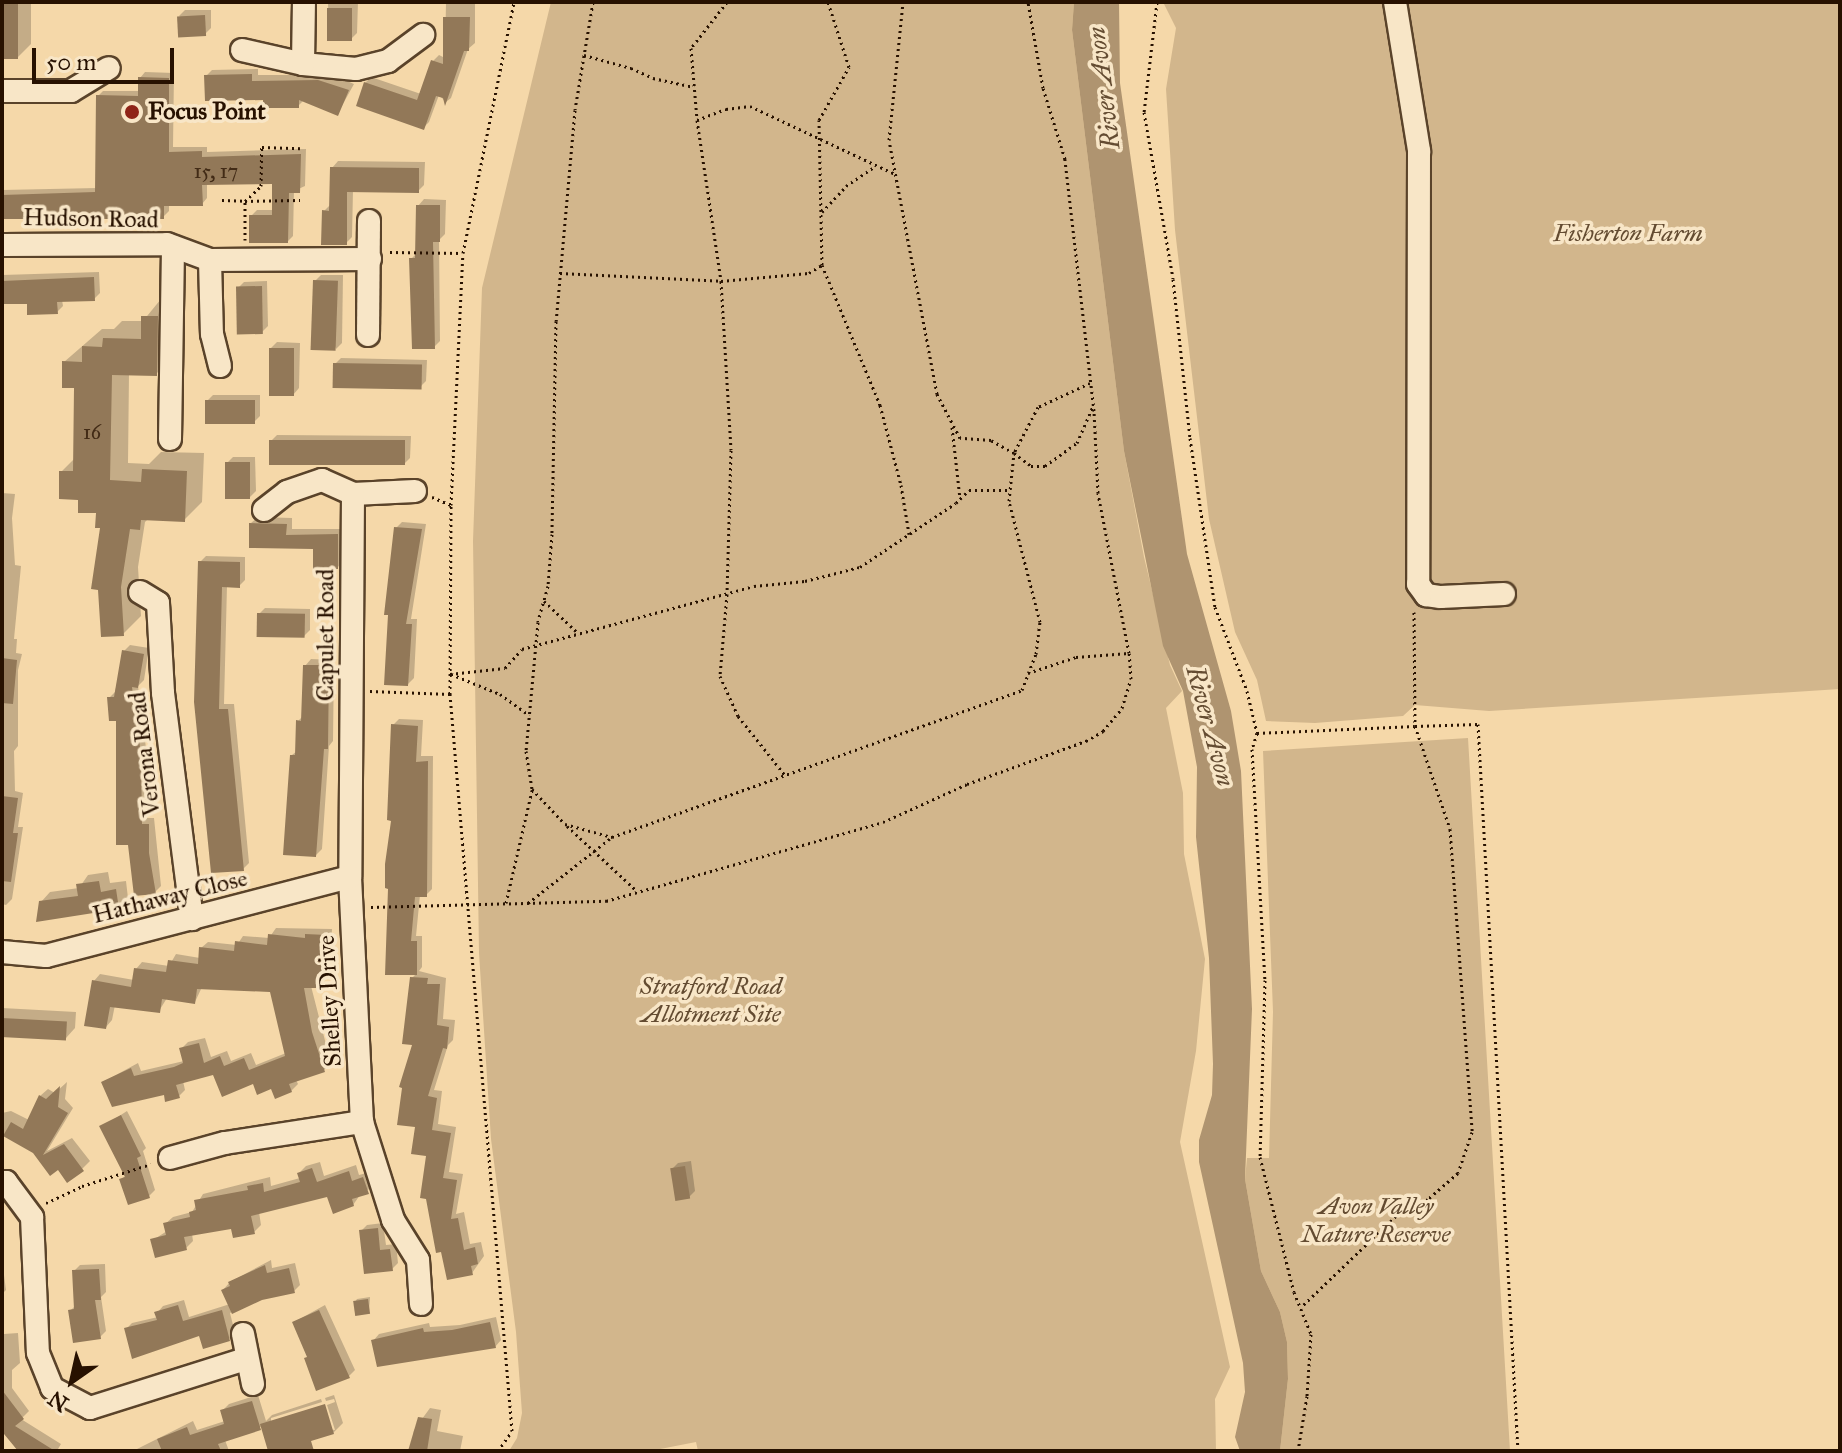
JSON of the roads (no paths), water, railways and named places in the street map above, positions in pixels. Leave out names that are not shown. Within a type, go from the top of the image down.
[{"type":"street","points":[[303,64],[304,2]]},
{"type":"street","points":[[1395,2],[1419,151],[1418,584],[1426,595],[1441,597],[1504,594]]},
{"type":"street","points":[[242,50],[303,64],[356,69],[375,67],[423,35]]},
{"type":"street","points":[[2,91],[71,91],[109,68]]},
{"type":"street","points":[[368,335],[369,221]]},
{"type":"street","name":"Hudson Road","points":[[2,245],[173,247],[210,260],[370,255]]},
{"type":"street","points":[[170,439],[173,247]]},
{"type":"street","points":[[210,260],[212,334],[220,366]]},
{"type":"street","points":[[264,510],[287,492],[322,480],[353,494],[415,491]]},
{"type":"street","name":"Capulet Road","points":[[350,877],[353,494]]},
{"type":"street","name":"Verona Road","points":[[140,592],[158,603],[163,693],[192,919]]},
{"type":"street","name":"Hathaway Close","points":[[2,952],[46,956],[350,877]]},
{"type":"street","name":"Shelley Drive","points":[[350,877],[362,1122],[393,1220],[418,1260],[421,1304]]},
{"type":"street","points":[[170,1158],[225,1143],[362,1122]]},
{"type":"street","points":[[2,1182],[6,1182],[32,1217],[38,1353],[52,1388],[90,1408],[245,1359]]},
{"type":"street","points":[[243,1334],[245,1359],[253,1384]]},
{"type":"water","name":"River Avon","points":[[1074,2],[1119,2],[1120,83],[1187,554],[1231,711],[1241,771],[1252,1009],[1245,1179],[1261,1271],[1280,1312],[1287,1342],[1288,1379],[1280,1451],[1240,1451],[1235,1437],[1245,1392],[1243,1363],[1199,1162],[1199,1140],[1212,1095],[1213,1064],[1209,958],[1196,837],[1197,767],[1183,691],[1163,646],[1124,451],[1072,30]]},
{"type":"place","name":"Focus Point","points":[[132,112]]},
{"type":"park label","name":"Fisherton Farm","points":[[1628,234]]},
{"type":"park label","name":"Stratford Road Allotment Site","points":[[711,1001]]},
{"type":"park label","name":"Avon Valley Nature Reserve","points":[[1376,1221]]}]
